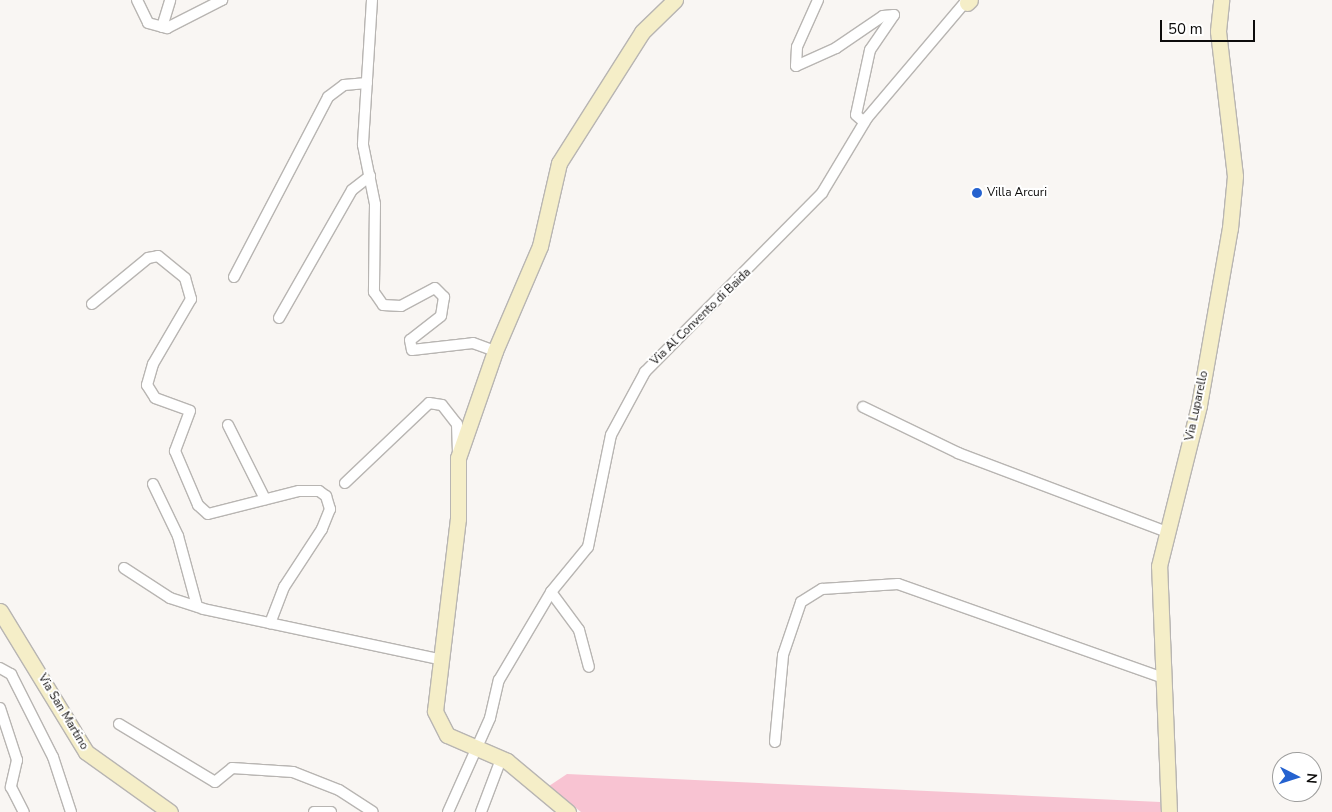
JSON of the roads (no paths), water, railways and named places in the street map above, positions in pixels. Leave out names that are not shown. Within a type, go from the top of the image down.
[{"type":"street","points":[[137,0],[148,22],[162,27],[222,0]]},
{"type":"street","points":[[162,27],[170,0]]},
{"type":"street","points":[[372,0],[363,145],[375,204],[374,292],[382,305],[401,306],[435,288],[444,297],[441,316],[410,340],[412,350],[473,343],[495,351]]},
{"type":"street","points":[[458,458],[495,351],[540,246],[559,163],[642,32],[675,0]]},
{"type":"street","points":[[818,0],[797,46],[796,66],[836,48],[883,16],[894,15],[870,50],[856,114],[864,122]]},
{"type":"street","name":"Via Luparello","points":[[1169,812],[1162,677],[1159,566],[1199,405],[1234,185],[1218,31],[1221,0]]},
{"type":"street","name":"Via Al Convento di Baida","points":[[448,812],[490,718],[499,680],[551,592],[588,547],[612,434],[645,372],[822,193],[864,122],[968,1]]},
{"type":"street","points":[[234,277],[328,97],[344,85],[368,83]]},
{"type":"street","points":[[279,318],[352,190],[370,176]]},
{"type":"street","points":[[92,304],[148,258],[158,256],[185,278],[191,298],[153,364],[147,385],[155,398],[190,411],[175,451],[198,505],[208,514],[221,513],[265,498],[318,491],[330,509],[284,587],[270,623]]},
{"type":"street","points":[[345,483],[429,403],[442,405],[456,424],[458,519],[439,659],[435,710],[448,735],[501,759],[568,812]]},
{"type":"street","points":[[863,407],[958,453],[1166,532]]},
{"type":"street","points":[[228,426],[265,498]]},
{"type":"street","points":[[153,484],[178,536],[197,606]]},
{"type":"street","points":[[124,568],[170,598],[197,606],[439,659]]},
{"type":"street","points":[[775,742],[783,655],[801,602],[822,589],[898,584],[1162,677]]},
{"type":"street","points":[[551,592],[579,630],[589,667]]},
{"type":"street","name":"Via San Martino","points":[[0,611],[86,752],[170,812]]},
{"type":"street","points":[[0,668],[11,674],[53,757],[71,812]]},
{"type":"street","points":[[0,708],[18,760],[11,787],[24,812]]},
{"type":"street","points":[[119,724],[215,782],[232,768],[293,772],[339,790],[373,812]]},
{"type":"street","points":[[481,812],[501,759]]},
{"type":"street","points":[[314,812],[331,812]]},
{"type":"place","name":"Villa Arcuri","points":[[977,193]]}]
